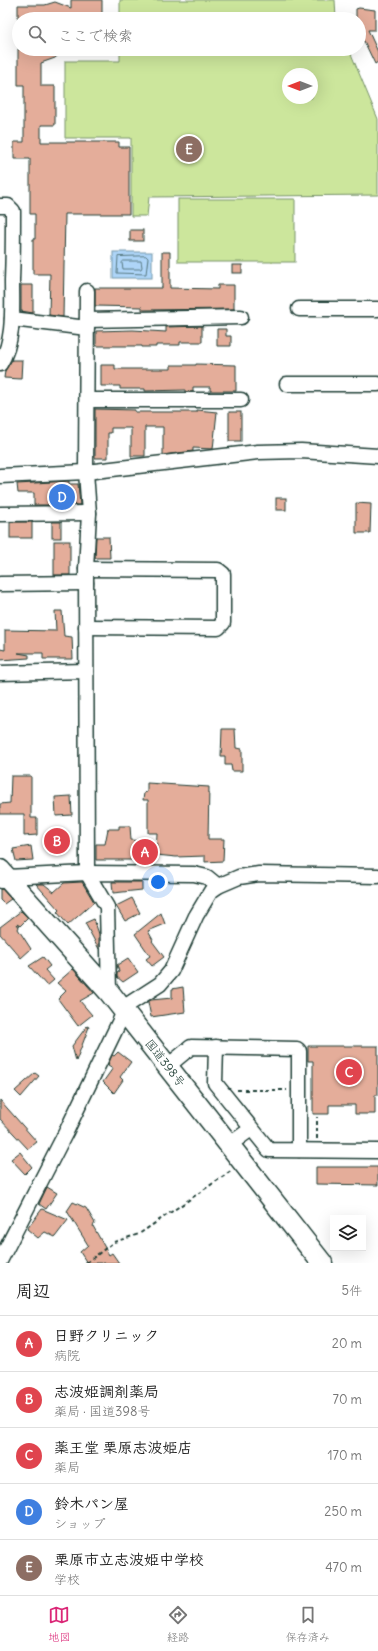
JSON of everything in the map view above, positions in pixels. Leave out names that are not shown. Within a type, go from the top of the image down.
[{"type":"highway","name":"国道398号","points":[[2,876],[109,992],[322,1263]]},
{"type":"street","points":[[0,364],[4,358],[8,344],[12,320],[13,211],[4,206]]},
{"type":"street","points":[[88,291],[86,472],[88,512],[86,576],[87,873],[107,907],[109,992]]},
{"type":"street","points":[[299,309],[378,309]]},
{"type":"street","points":[[12,320],[87,324],[241,318]]},
{"type":"street","points":[[287,384],[378,384]]},
{"type":"street","points":[[87,400],[241,400]]},
{"type":"street","points":[[0,476],[86,472],[258,452],[301,451],[378,456]]},
{"type":"street","points":[[0,514],[88,512]]},
{"type":"street","points":[[0,584],[86,576],[218,570],[223,574],[222,623],[218,628],[86,627]]},
{"type":"street","points":[[0,673],[86,671]]},
{"type":"street","points":[[2,876],[87,873],[194,874],[206,876],[218,886]]},
{"type":"street","points":[[0,1261],[66,1132],[124,1012],[129,1004],[160,984],[171,971],[196,916],[211,891],[218,886],[239,877],[259,874],[378,876]]},
{"type":"street","points":[[168,1066],[191,1047],[297,1049],[299,1052],[299,1150]]},
{"type":"street","points":[[216,1047],[215,1083],[269,1150],[378,1151]]},
{"type":"street","points":[[229,1145],[251,1129]]},
{"type":"path","points":[[223,1093],[227,1090],[299,1090]]},
{"type":"path","points":[[86,1263],[114,1242],[139,1234],[243,1163]]},
{"type":"green space","points":[[120,0],[335,0],[336,12],[120,12]]},
{"type":"green space","points":[[120,56],[352,56],[378,119],[378,195],[149,197],[147,216],[131,216],[131,138],[65,138],[65,61],[120,61]]},
{"type":"green space","points":[[178,199],[295,199],[295,262],[178,262]]},
{"type":"water","points":[[113,252],[152,252],[152,278],[113,278]]},
{"type":"building","points":[[71,0],[102,0],[102,12],[18,12],[18,5],[45,5],[55,2],[71,8]]},
{"type":"building","points":[[356,9],[375,10],[375,30],[368,30],[378,52],[378,62],[375,64],[366,45],[366,12],[356,12]]},
{"type":"building","points":[[18,56],[57,56],[41,63],[41,86],[55,86],[55,125],[41,125],[41,142],[119,142],[119,147],[129,147],[129,214],[65,214],[63,317],[49,315],[50,274],[33,274],[35,214],[30,214],[30,159],[14,159],[14,142],[24,142],[24,85],[18,85]]},
{"type":"building","points":[[130,230],[143,230],[143,241],[130,241]]},
{"type":"building","points":[[162,252],[170,252],[170,288],[218,289],[218,285],[234,285],[234,309],[142,310],[142,307],[95,306],[95,288],[162,288]]},
{"type":"building","points":[[232,265],[242,265],[242,273],[232,273]]},
{"type":"building","points":[[21,285],[33,285],[33,313],[21,311]]},
{"type":"building","points":[[202,326],[202,342],[180,342],[180,345],[156,345],[156,347],[96,346],[96,331],[133,330],[166,332],[166,327]]},
{"type":"building","points":[[217,329],[226,329],[226,336],[231,336],[231,346],[217,346]]},
{"type":"building","points":[[12,360],[22,360],[21,379],[4,378],[5,371]]},
{"type":"building","points":[[101,365],[115,365],[115,369],[171,369],[171,365],[236,365],[236,391],[210,391],[210,387],[193,387],[193,392],[185,392],[185,390],[145,391],[145,389],[120,389],[120,386],[101,386]]},
{"type":"building","points":[[95,409],[135,410],[135,412],[197,412],[197,410],[217,412],[213,449],[193,448],[193,451],[163,455],[163,427],[145,427],[145,456],[131,456],[131,428],[111,428],[111,433],[108,433],[108,458],[95,458]]},
{"type":"building","points":[[229,412],[241,412],[241,441],[229,441]]},
{"type":"building","points":[[69,481],[69,484],[78,484],[80,505],[34,505],[34,493],[18,493],[17,484]]},
{"type":"building","points":[[276,498],[286,498],[286,510],[276,510]]},
{"type":"building","points":[[356,503],[371,504],[370,533],[356,533]]},
{"type":"building","points":[[10,522],[32,522],[32,538],[10,538]]},
{"type":"building","points":[[52,522],[61,522],[61,538],[52,538]]},
{"type":"building","points":[[96,537],[109,537],[110,558],[95,558]]},
{"type":"building","points":[[54,541],[70,541],[70,575],[54,575]]},
{"type":"building","points":[[55,611],[62,611],[64,636],[72,637],[73,659],[43,659],[43,653],[18,653],[29,655],[29,658],[0,660],[0,649],[5,650],[5,630],[56,631]]},
{"type":"building","points":[[222,729],[235,729],[236,748],[242,749],[242,771],[232,771],[231,765],[225,765],[225,756],[221,756]]},
{"type":"building","points":[[11,776],[31,776],[31,818],[37,818],[37,835],[24,836],[24,814],[0,814],[0,804],[10,803]]},
{"type":"building","points":[[147,783],[209,787],[208,839],[224,839],[223,861],[205,862],[205,856],[176,857],[156,855],[157,833],[148,833],[148,800],[143,800],[144,793],[147,792]]},
{"type":"building","points":[[71,796],[72,815],[56,816],[55,797]]},
{"type":"building","points":[[119,826],[130,826],[131,840],[140,841],[140,860],[96,860],[96,844],[105,844],[108,829],[119,829]]},
{"type":"building","points":[[31,846],[33,860],[16,861],[13,849]]},
{"type":"building","points":[[82,882],[94,902],[68,925],[57,912],[59,910],[36,884],[44,884],[54,892],[64,883]]},
{"type":"building","points":[[112,882],[142,882],[142,890],[113,893]]},
{"type":"building","points":[[0,889],[2,889],[11,899],[4,904],[0,900]]},
{"type":"building","points":[[132,898],[140,913],[125,921],[116,906]]},
{"type":"building","points":[[21,911],[28,918],[20,926],[17,924],[19,927],[18,929],[31,949],[21,958],[0,934],[0,927]]},
{"type":"building","points":[[161,913],[165,924],[148,931],[153,940],[152,941],[164,957],[152,966],[146,959],[150,956],[135,934]]},
{"type":"building","points":[[94,919],[99,934],[99,949],[85,923]]},
{"type":"building","points":[[43,957],[50,966],[45,970],[54,980],[47,986],[29,966]]},
{"type":"building","points":[[128,958],[138,972],[123,982],[117,977],[117,973],[119,972],[117,965]]},
{"type":"building","points":[[73,969],[94,993],[80,1001],[92,1015],[78,1026],[58,999],[66,991],[57,983]]},
{"type":"building","points":[[183,987],[185,1012],[151,1017],[148,1002],[151,1000],[172,998],[172,989]]},
{"type":"building","points":[[87,1026],[89,1027],[76,1061],[72,1046]]},
{"type":"building","points":[[308,1046],[378,1046],[378,1095],[375,1095],[375,1114],[355,1114],[355,1105],[329,1105],[329,1114],[313,1114],[313,1061],[308,1061]]},
{"type":"building","points":[[118,1052],[131,1062],[120,1077],[123,1080],[114,1093],[103,1082],[113,1068],[108,1065],[112,1055],[114,1056]]},
{"type":"building","points":[[35,1073],[39,1076],[21,1097],[15,1091]]},
{"type":"building","points":[[0,1100],[37,1142],[28,1149],[0,1119]]},
{"type":"building","points":[[20,1152],[32,1167],[25,1174],[11,1159]]},
{"type":"building","points":[[316,1167],[378,1167],[378,1185],[316,1184]]},
{"type":"building","points":[[47,1187],[57,1193],[46,1209],[39,1204]]},
{"type":"building","points":[[73,1202],[86,1208],[95,1223],[93,1226],[109,1255],[112,1253],[119,1263],[87,1263],[80,1252],[88,1245],[67,1211]]},
{"type":"building","points":[[42,1209],[68,1220],[55,1237],[45,1232],[38,1238],[27,1229]]},
{"type":"place","name":"栗原市立志波姫中学校","points":[[189,149]]},
{"type":"place","name":"鈴木パン屋","points":[[62,497]]},
{"type":"place","name":"志波姫調剤薬局","points":[[57,841]]},
{"type":"place","name":"日野クリニック","points":[[145,852]]},
{"type":"place","name":"薬王堂 栗原志波姫店","points":[[349,1072]]}]
